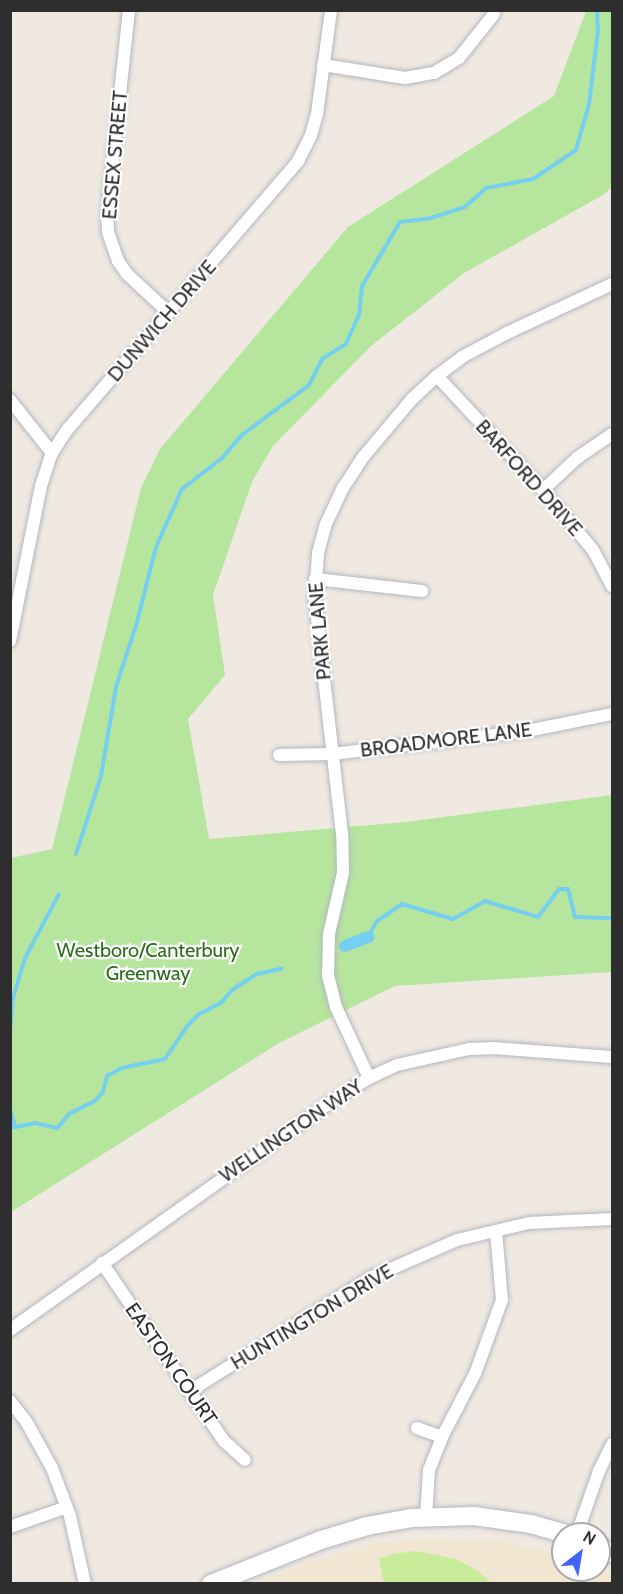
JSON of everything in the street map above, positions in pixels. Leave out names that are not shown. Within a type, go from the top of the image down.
[{"type":"street","name":"ESSEX STREET","points":[[129,10],[107,216],[108,232],[118,261],[127,274],[169,313]]},
{"type":"street","name":"DUNWICH DRIVE","points":[[10,641],[40,486],[52,453],[67,430],[298,161],[311,135],[316,114],[331,10]]},
{"type":"street","points":[[323,65],[405,78],[434,73],[465,53],[494,14]]},
{"type":"street","name":"PARK LANE","points":[[369,1078],[336,1007],[328,976],[329,934],[343,873],[342,834],[315,579],[318,553],[326,524],[343,488],[387,427],[437,376],[462,357],[498,338],[612,284]]},
{"type":"street","name":"BARFORD DRIVE","points":[[437,376],[543,490],[608,566],[612,585]]},
{"type":"street","points":[[10,400],[52,453]]},
{"type":"street","points":[[543,490],[577,458],[612,434]]},
{"type":"street","points":[[315,579],[422,591]]},
{"type":"street","name":"BROADMORE LANE","points":[[279,755],[332,754],[527,731],[612,714]]},
{"type":"street","name":"WELLINGTON WAY","points":[[10,1330],[331,1101],[369,1078],[397,1065],[469,1049],[494,1048],[612,1057]]},
{"type":"street","name":"HUNTINGTON DRIVE","points":[[190,1391],[370,1278],[457,1240],[529,1223],[612,1219]]},
{"type":"street","points":[[426,1517],[429,1470],[442,1437],[475,1374],[502,1300],[496,1231]]},
{"type":"street","name":"EASTON COURT","points":[[102,1263],[224,1441],[244,1460]]},
{"type":"street","points":[[10,1401],[27,1423],[52,1468],[67,1507],[85,1584]]},
{"type":"street","points":[[417,1428],[442,1437]]},
{"type":"street","points":[[581,1522],[599,1471],[612,1443]]},
{"type":"street","points":[[10,1527],[67,1507]]},
{"type":"street","points":[[211,1584],[281,1554],[367,1526],[426,1517],[500,1519],[551,1531]]},
{"type":"shaded area","points":[[428,1538],[500,1541],[551,1552],[551,1582],[611,1582],[611,1574],[612,1584],[254,1584],[311,1562],[371,1544]]},
{"type":"green space","name":"Westboro/Canterbury Greenway","points":[[586,11],[612,11],[612,187],[603,195],[464,273],[371,346],[273,446],[252,482],[213,595],[225,675],[188,719],[209,839],[406,822],[612,795],[612,972],[395,986],[279,1043],[11,1212],[11,858],[52,849],[141,488],[160,449],[348,227],[554,96]]},
{"type":"green space","points":[[416,1551],[456,1559],[478,1571],[491,1583],[384,1583],[379,1559],[392,1554]]},
{"type":"waterway","points":[[76,854],[101,776],[116,687],[137,622],[156,547],[182,489],[221,459],[242,435],[309,385],[322,359],[346,344],[359,315],[362,286],[400,222],[431,218],[465,207],[486,188],[533,179],[576,150],[589,104],[598,31],[597,10]]},
{"type":"waterway","points":[[368,937],[377,921],[402,904],[453,919],[485,901],[538,917],[559,889],[568,889],[575,917],[612,918]]},
{"type":"waterway","points":[[10,1031],[13,998],[25,958],[59,894]]},
{"type":"waterway","points":[[345,946],[368,937]]},
{"type":"waterway","points":[[10,1128],[35,1123],[57,1128],[69,1114],[96,1100],[103,1092],[107,1076],[122,1068],[165,1059],[187,1026],[199,1014],[221,1003],[232,990],[257,974],[281,969]]},
{"type":"waterway","points":[[10,1109],[15,1126]]}]
